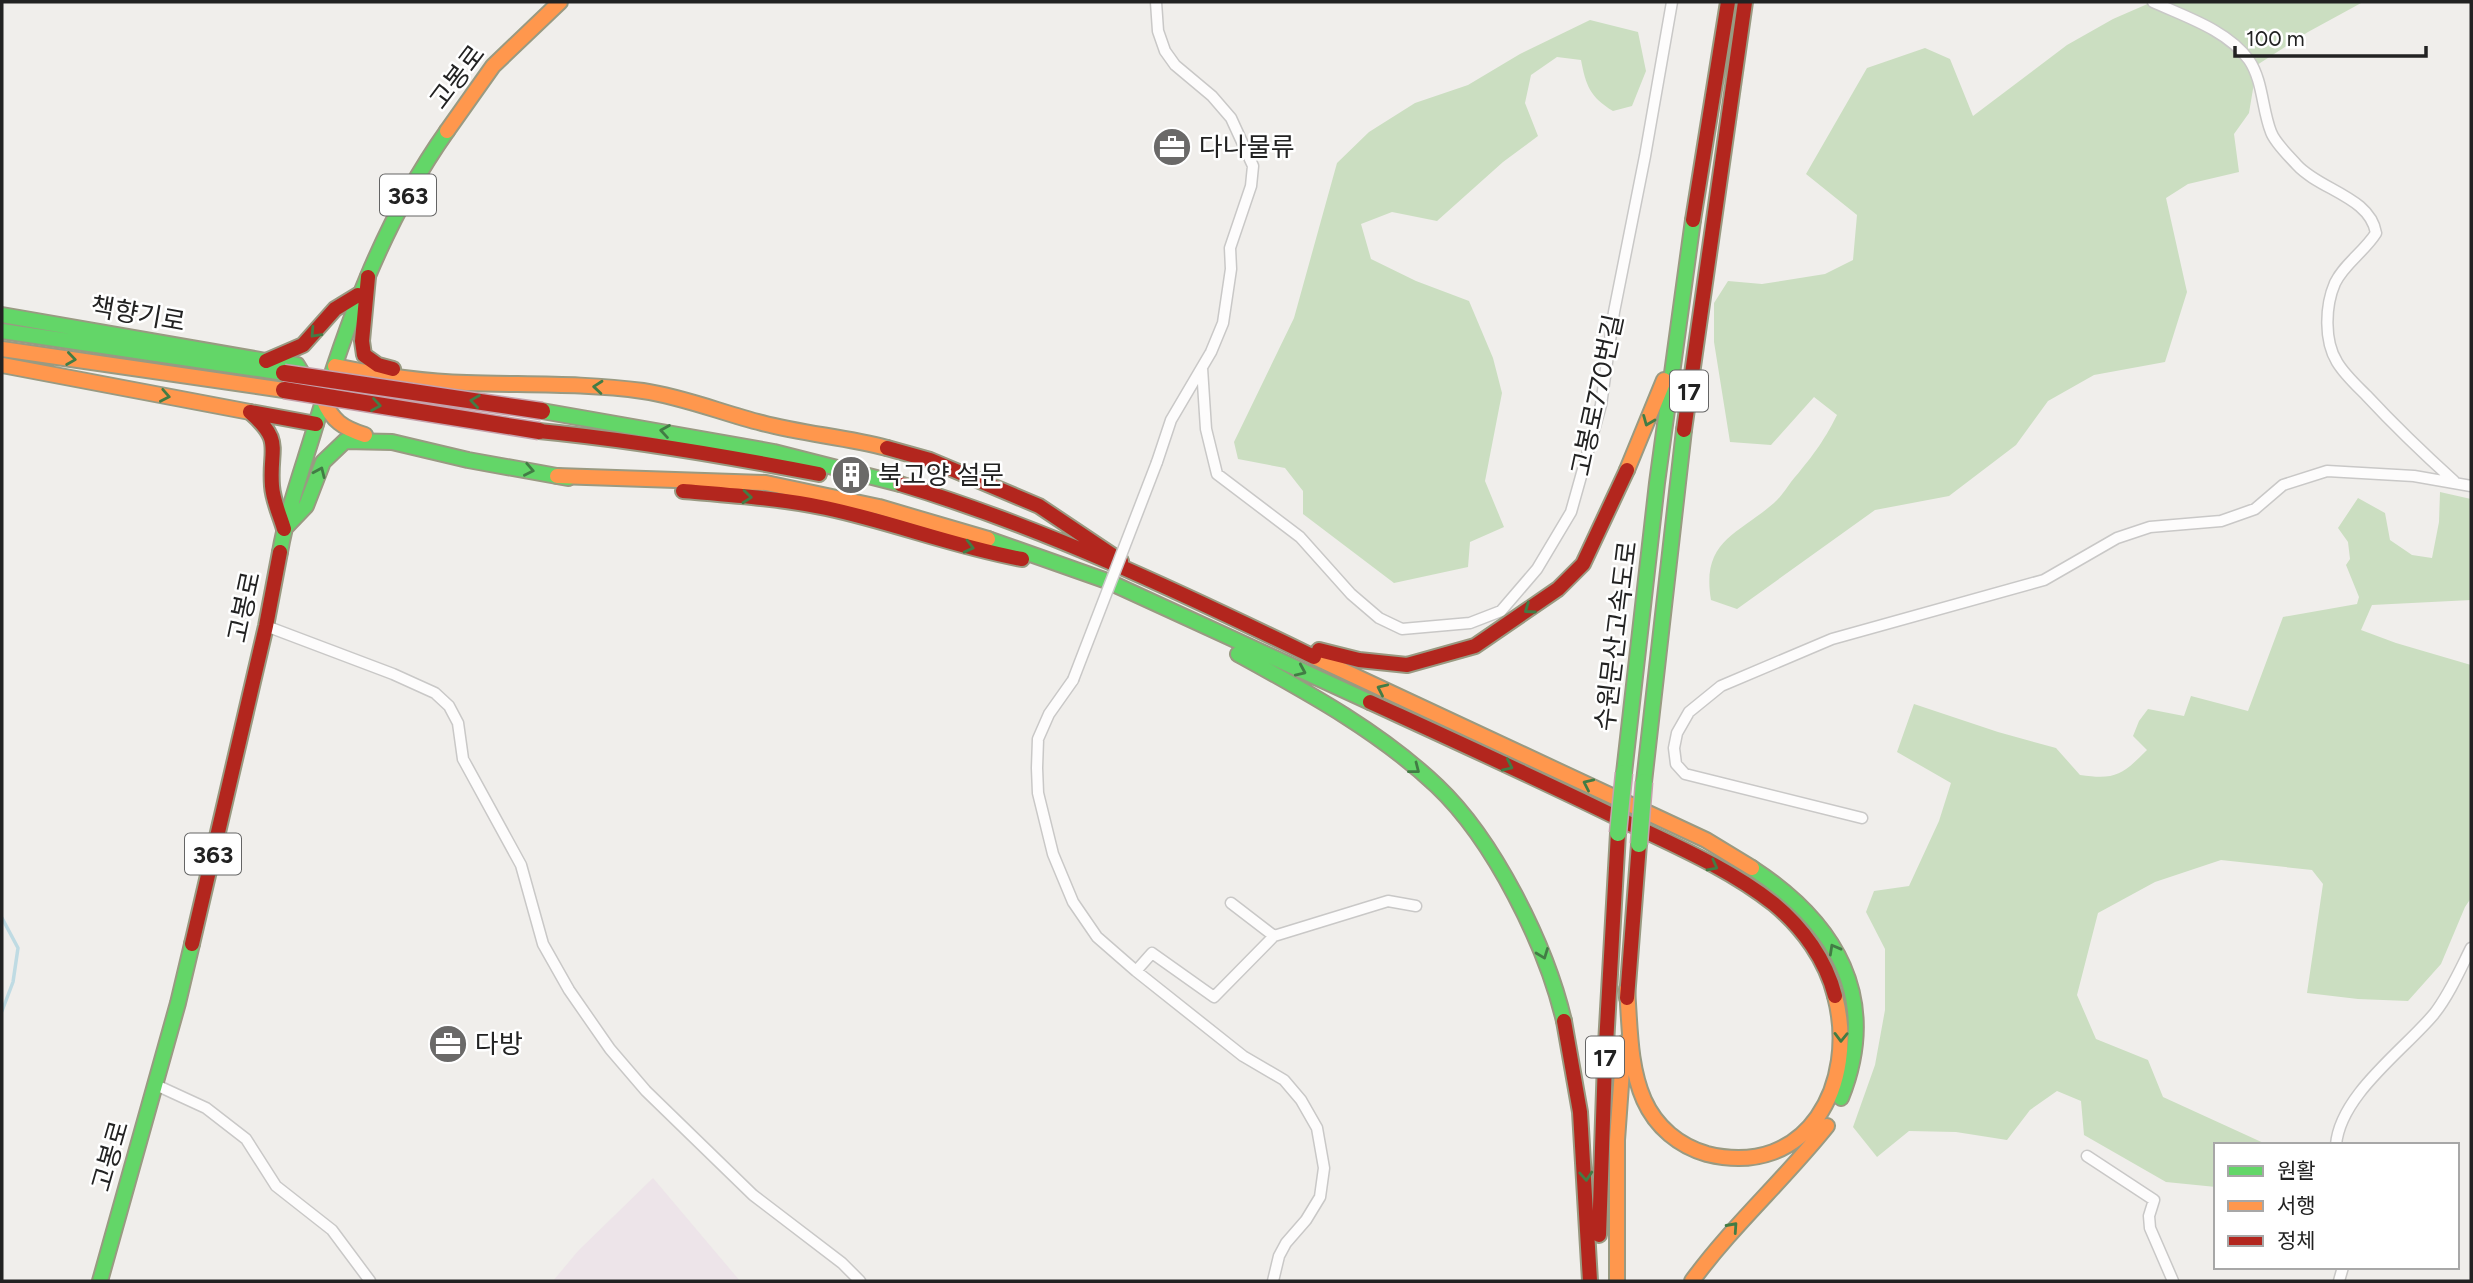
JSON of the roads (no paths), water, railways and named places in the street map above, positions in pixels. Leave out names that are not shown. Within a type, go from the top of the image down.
[{"type":"main road","name":"고봉로","points":[[100,1281],[178,1003],[266,626],[284,529],[358,295],[388,228],[442,138],[493,66],[560,2]]},
{"type":"main road","name":"수원문산고속도로","points":[[1598,1281],[1605,1062],[1618,833],[1674,358],[1710,101],[1728,2]]},
{"type":"main road","name":"수원문산고속도로","points":[[1617,1281],[1618,1140],[1644,782],[1691,373],[1745,2]]},
{"type":"main road","points":[[368,277],[362,341],[364,355],[378,365],[465,383]]},
{"type":"main road","points":[[266,362],[303,345],[335,309],[358,295]]},
{"type":"main road","name":"책향기로","points":[[2,315],[266,362],[298,365],[319,413]]},
{"type":"main road","points":[[2,331],[542,411],[699,437],[819,462],[908,486],[1012,522],[1308,647],[1359,660],[1407,665],[1475,646],[1558,589],[1583,564],[1619,491],[1674,358]]},
{"type":"main road","points":[[2,349],[573,436],[768,471],[848,489],[949,521],[1102,579],[1330,705],[1437,786],[1470,825],[1499,866],[1524,909],[1543,951],[1567,1027],[1580,1101],[1590,1281]]},
{"type":"main road","points":[[2,365],[250,412],[328,412],[338,425],[392,442],[468,460],[590,483],[771,499],[844,512],[1004,556],[1060,565]]},
{"type":"main road","points":[[335,366],[377,374],[465,383],[559,384],[642,391],[666,395],[770,425],[856,440],[930,460],[1039,506],[1150,581]]},
{"type":"main road","points":[[250,412],[268,426],[274,436],[272,484],[284,529]]},
{"type":"main road","points":[[573,436],[621,439],[706,452],[885,490],[943,509],[1013,537],[1060,565]]},
{"type":"main road","points":[[284,529],[306,506],[324,462],[345,441],[392,442]]},
{"type":"main road","points":[[557,476],[756,482],[847,500],[1010,545]]},
{"type":"main road","points":[[1128,593],[1600,809],[1710,864],[1746,884],[1776,906],[1802,930],[1821,957],[1833,983],[1840,1008],[1840,1063],[1832,1090],[1807,1133],[1788,1148],[1767,1157],[1743,1161],[1722,1159],[1686,1146],[1670,1136],[1655,1119],[1643,1098],[1635,1068],[1628,989]]},
{"type":"main road","points":[[1216,609],[1706,840],[1783,888],[1813,916],[1845,970],[1854,1002],[1858,1034],[1854,1060],[1844,1093],[1828,1124],[1798,1162],[1719,1244],[1692,1281]]},
{"type":"street","points":[[1156,2],[1158,31],[1165,51],[1175,65],[1212,96],[1231,117],[1252,166],[1251,186],[1230,248],[1231,269],[1223,323],[1211,352],[1171,420],[1073,680],[1049,714],[1038,739],[1038,793],[1053,854],[1073,902],[1097,937],[1243,1056],[1284,1080],[1312,1116],[1317,1128],[1324,1168],[1320,1197],[1306,1220],[1286,1242],[1279,1256],[1273,1281]]},
{"type":"street","name":"고봉로770번길","points":[[1202,368],[1206,429],[1217,474],[1300,537],[1351,594],[1379,618],[1402,629],[1470,623],[1501,611],[1537,569],[1571,512],[1601,405],[1615,312],[1672,2]]},
{"type":"street","points":[[2153,2],[2215,31],[2237,47],[2250,62],[2272,135],[2299,167],[2316,182],[2356,203],[2374,221],[2376,233],[2372,240],[2345,268],[2335,284],[2329,306],[2328,328],[2332,347],[2337,361],[2384,415],[2455,482]]},
{"type":"street","points":[[1862,818],[1685,774],[1676,764],[1674,748],[1677,733],[1689,712],[1721,686],[1832,639],[2044,580],[2117,538],[2150,527],[2221,522],[2255,509],[2283,485],[2305,476],[2327,471],[2414,476],[2471,486]]},
{"type":"street","points":[[266,626],[393,674],[435,693],[449,706],[458,723],[463,759],[521,865],[543,944],[569,990],[611,1049],[646,1091],[744,1187],[842,1263],[860,1281]]},
{"type":"street","points":[[1136,971],[1152,953],[1214,997],[1274,936],[1388,901],[1416,906]]},
{"type":"street","points":[[1231,903],[1274,936]]},
{"type":"street","points":[[2337,1143],[2342,1123],[2358,1096],[2371,1078],[2440,1006],[2471,948]]},
{"type":"street","points":[[156,1085],[206,1108],[246,1139],[276,1186],[332,1230],[370,1281]]},
{"type":"street","points":[[2087,1156],[2154,1200],[2149,1216],[2150,1228],[2173,1281]]},
{"type":"waterway","points":[[2,918],[18,948],[13,982],[2,1011]]},
{"type":"place","name":"다나물류","points":[[1172,147]]},
{"type":"place","name":"북고양 설문","points":[[851,475]]},
{"type":"place","name":"다방","points":[[448,1044]]}]
